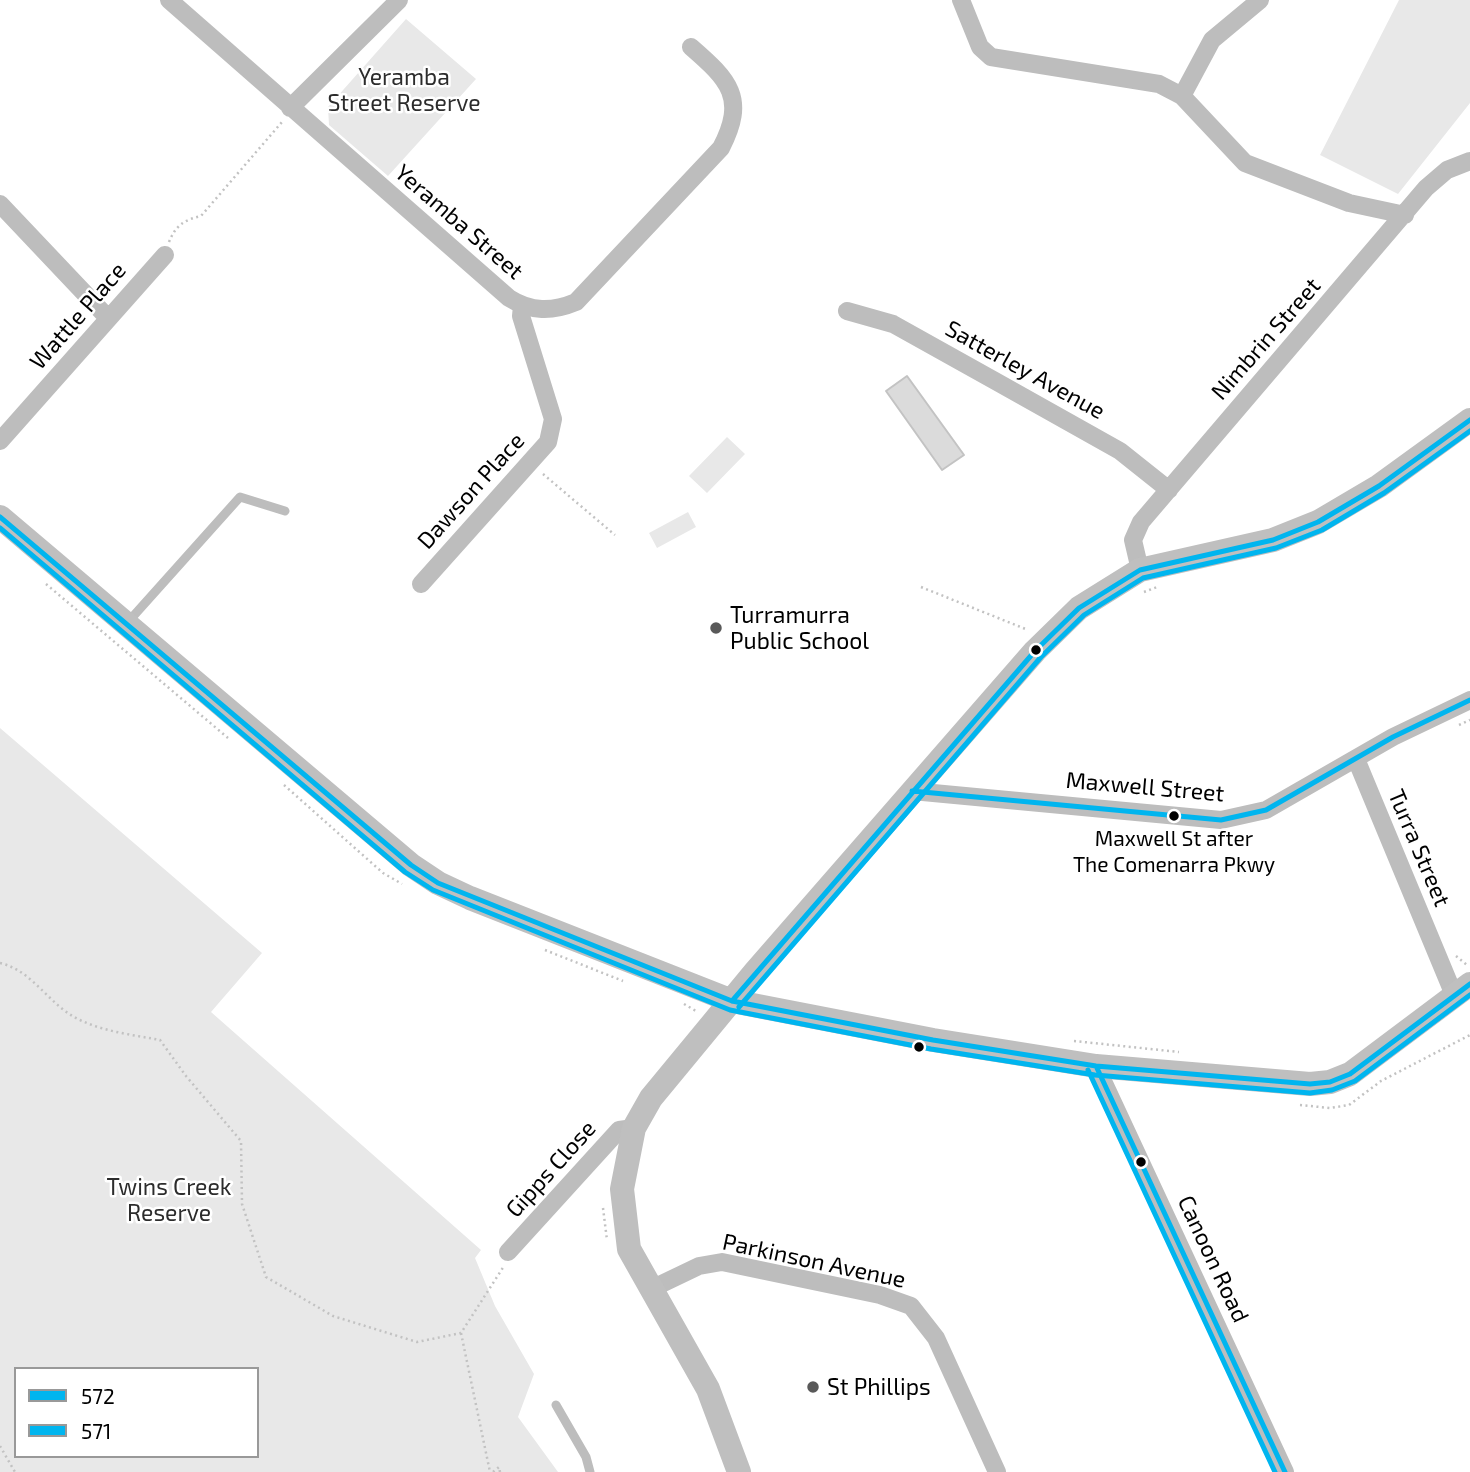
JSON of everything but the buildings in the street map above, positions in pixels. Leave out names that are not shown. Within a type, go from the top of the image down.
[{"type":"main road","points":[[739,1472],[708,1390],[629,1249],[622,1204],[625,1167],[634,1128],[651,1098],[912,791],[1061,624],[1097,595],[1273,540],[1318,522],[1379,486],[1470,420]]},
{"type":"main road","points":[[0,517],[358,822],[438,883],[732,1001],[933,1040],[1096,1066],[1310,1084],[1330,1082],[1371,1060],[1462,989]]},
{"type":"street","name":"Yeramba Street","points":[[169,0],[509,298],[522,306],[544,310],[576,302],[721,148],[732,126],[734,107],[730,87],[719,72],[691,47]]},
{"type":"street","points":[[290,108],[399,0]]},
{"type":"street","points":[[961,0],[980,47],[992,57],[1025,65],[1120,76],[1159,84],[1182,96],[1245,163],[1349,203],[1405,215]]},
{"type":"street","points":[[1182,96],[1212,40],[1260,0]]},
{"type":"street","name":"Nimbrin Street","points":[[1142,581],[1133,549],[1135,531],[1437,177],[1470,161]]},
{"type":"street","points":[[0,204],[108,318]]},
{"type":"street","name":"Wattle Place","points":[[0,441],[164,254]]},
{"type":"street","name":"Dawson Place","points":[[421,584],[548,442],[552,431],[553,419],[520,316],[522,306]]},
{"type":"street","name":"Satterley Avenue","points":[[847,311],[893,324],[1120,451],[1169,490]]},
{"type":"street","name":"Maxwell Street","points":[[912,791],[1221,820],[1266,810],[1356,759],[1470,700]]},
{"type":"street","name":"Turra Street","points":[[1356,759],[1462,989]]},
{"type":"street","name":"Canoon Road","points":[[1096,1066],[1286,1472]]},
{"type":"street","name":"Gipps Close","points":[[508,1252],[619,1130],[634,1128]]},
{"type":"street","name":"Parkinson Avenue","points":[[651,1289],[699,1266],[722,1262],[880,1295],[911,1306],[936,1338],[997,1472]]},
{"type":"lane","points":[[126,624],[240,497],[285,511]]},
{"type":"lane","points":[[556,1405],[586,1457],[590,1472]]},
{"type":"path","points":[[164,254],[174,228],[201,216],[276,131],[290,108]]},
{"type":"path","points":[[543,474],[615,535]]},
{"type":"path","points":[[1142,581],[1168,583]]},
{"type":"path","points":[[921,587],[1027,630]]},
{"type":"path","points":[[0,963],[16,967],[78,1020],[118,1033],[160,1040],[186,1076],[241,1141],[242,1204],[266,1278],[333,1316],[417,1342],[461,1333],[486,1297],[508,1252]]},
{"type":"path","points":[[1074,1041],[1184,1052]]},
{"type":"path","points":[[461,1333],[491,1472],[499,1467],[500,1472]]},
{"type":"path","points":[[0,1446],[15,1472]]},
{"type":"green space","points":[[1399,0],[1470,0],[1470,103],[1398,194],[1320,155]]},
{"type":"green space","name":"Yeramba Street Reserve","points":[[406,19],[476,79],[388,176],[329,125],[328,107]]},
{"type":"green space","points":[[727,437],[745,454],[707,493],[689,476]]},
{"type":"green space","points":[[688,512],[696,527],[657,548],[649,533]]},
{"type":"green space","name":"Twins Creek Reserve","points":[[0,728],[262,953],[211,1012],[481,1250],[475,1258],[495,1306],[534,1374],[518,1417],[558,1472],[0,1472]]},
{"type":"transit line","name":"572","points":[[732,1001],[1035,651],[1079,608],[1140,570],[1273,540],[1318,522],[1379,486],[1470,420]]},
{"type":"transit line","name":"571","points":[[739,1007],[1041,657],[1084,615],[1143,578],[1276,548],[1322,530],[1384,493],[1470,431]]},
{"type":"transit line","name":"572","points":[[0,517],[411,865],[438,883],[732,1001],[933,1040],[1096,1066],[1310,1084],[1330,1082],[1350,1074],[1470,984]]},
{"type":"transit line","name":"571","points":[[0,528],[405,872],[433,890],[730,1010],[931,1049],[1095,1075],[1310,1093],[1332,1090],[1355,1081],[1470,995]]},
{"type":"transit line","name":"572","points":[[912,791],[1221,820],[1266,810],[1393,737],[1470,700]]},
{"type":"transit line","name":"572","points":[[1096,1066],[1285,1472]]},
{"type":"transit line","name":"571","points":[[1088,1070],[1275,1472]]},
{"type":"place","name":"Turramurra Public School","points":[[716,628]]},
{"type":"place","name":"Maxwell St after The Comenarra Pkwy","points":[[1174,816]]},
{"type":"place","name":"St Phillips","points":[[813,1387]]}]
